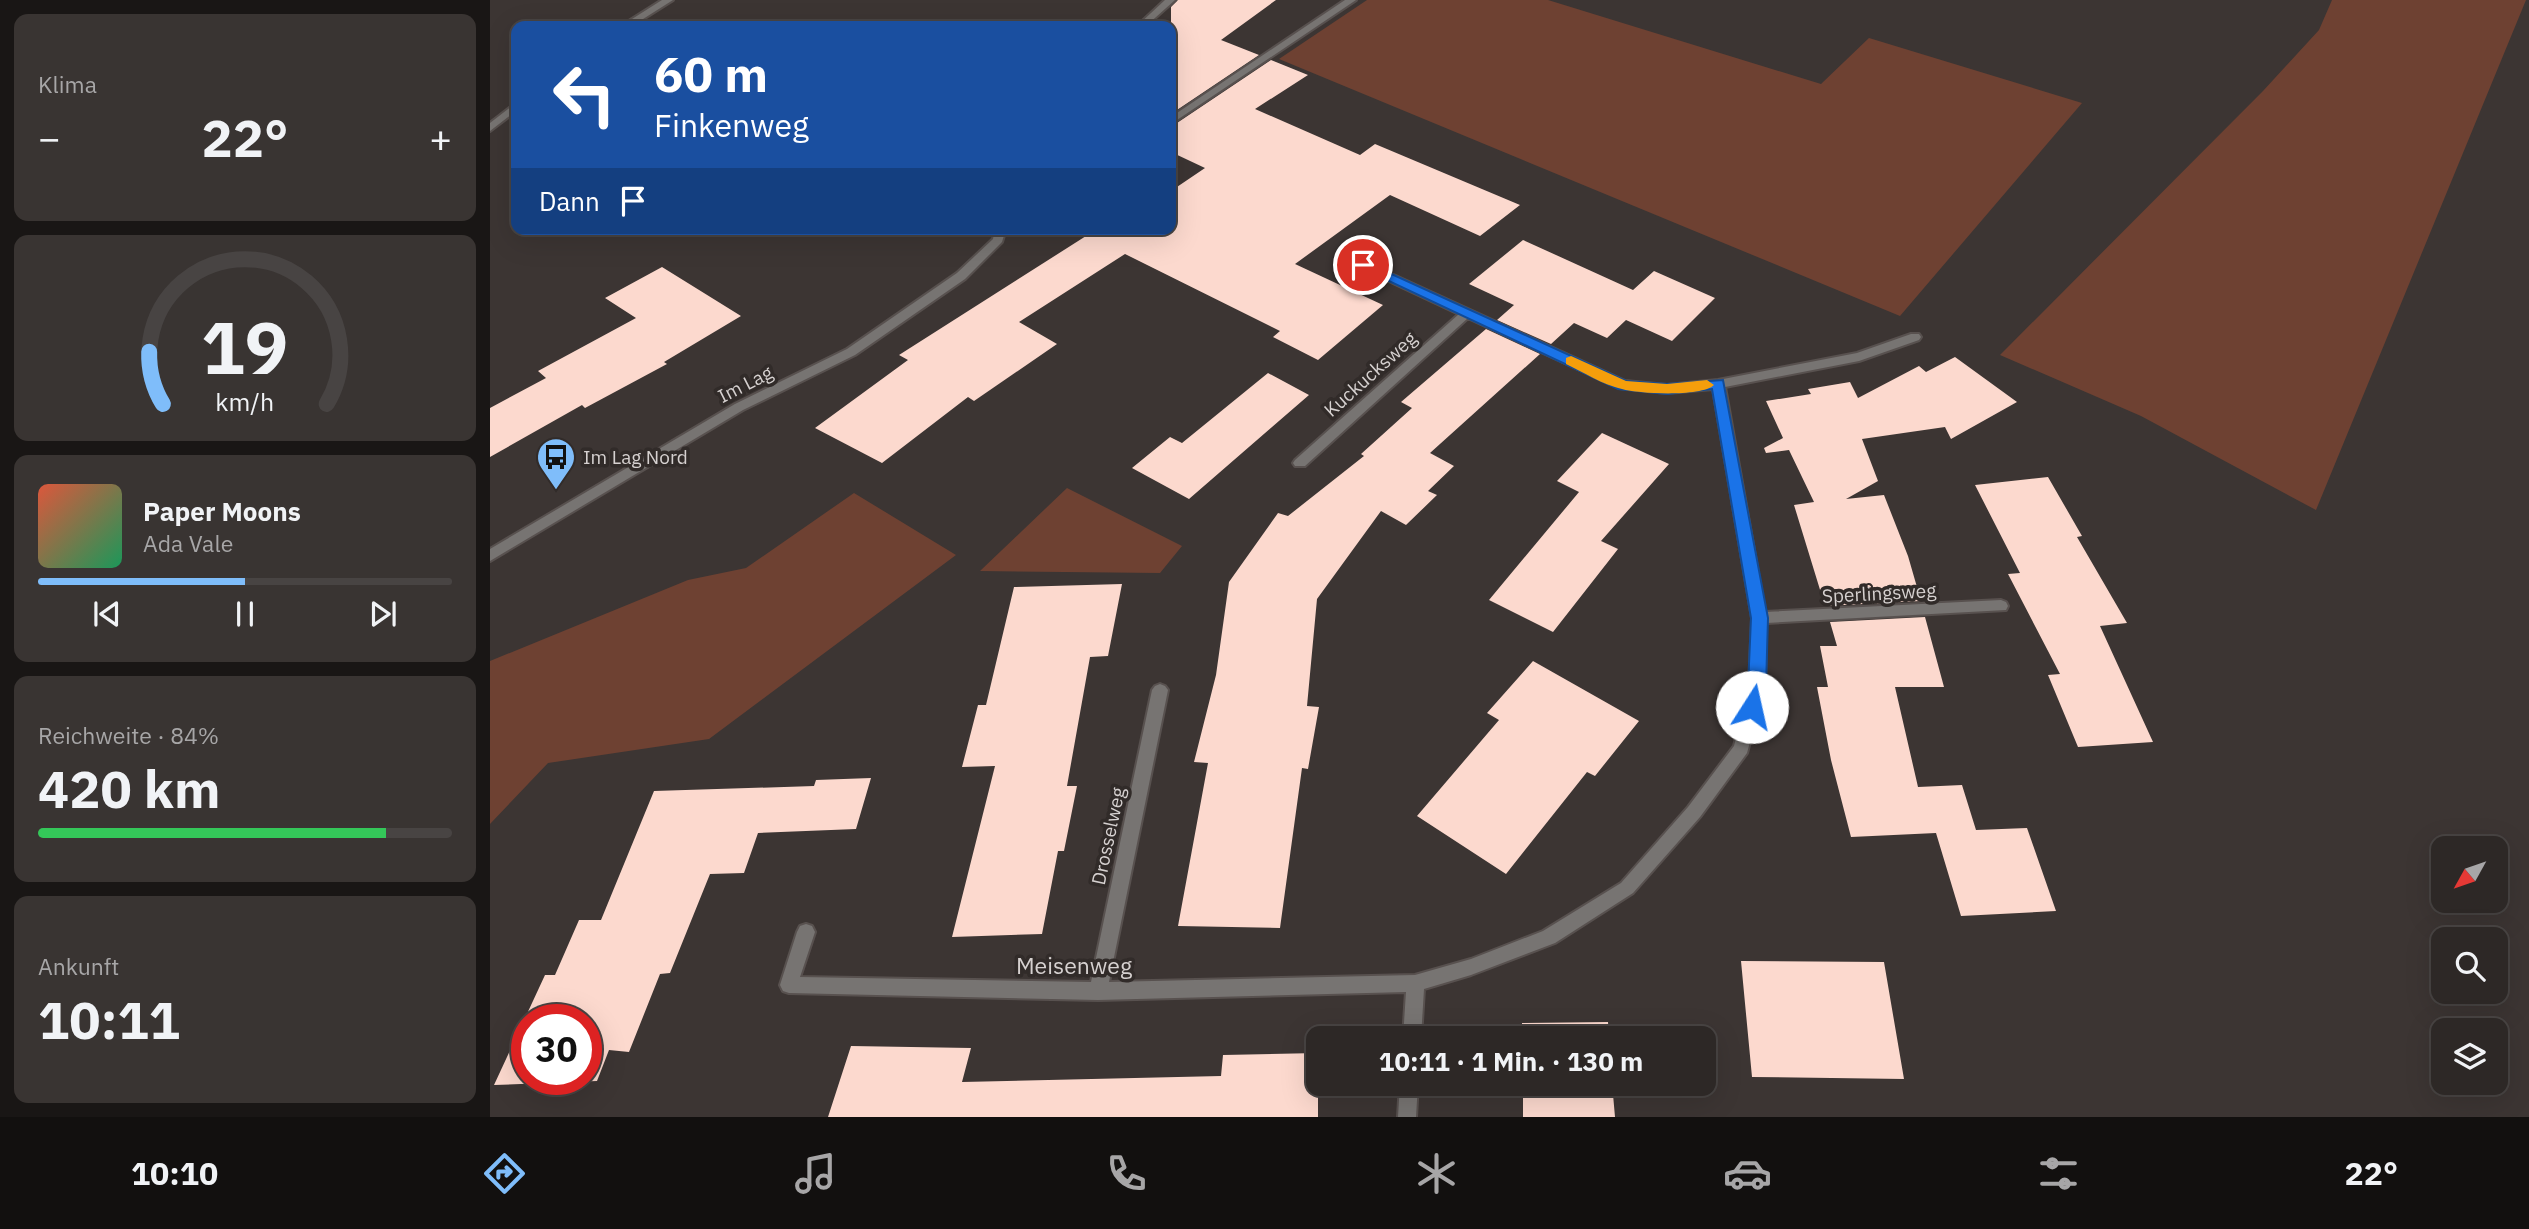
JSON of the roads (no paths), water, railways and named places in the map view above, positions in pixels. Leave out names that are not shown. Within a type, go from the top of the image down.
[{"type":"street","points":[[634,21],[668,0]]},
{"type":"street","points":[[1144,21],[1154,0]]},
{"type":"street","points":[[1146,21],[1170,0]]},
{"type":"street","points":[[1176,118],[1351,0]]},
{"type":"street","points":[[490,128],[511,110]]},
{"type":"street","name":"Im Lag","points":[[490,556],[738,407],[851,352],[961,276],[999,240],[1000,235]]},
{"type":"street","points":[[1363,265],[1623,385],[1667,389],[1718,384],[1858,357],[1915,337]]},
{"type":"street","name":"Kuckucksweg","points":[[1300,463],[1467,313]]},
{"type":"street","name":"Meisenweg","points":[[806,932],[789,985],[1098,990],[1415,983],[1471,967],[1549,937],[1628,888],[1694,812],[1741,748],[1757,687],[1759,618],[1718,384]]},
{"type":"street","name":"Sperlingsweg","points":[[1759,618],[2001,606]]},
{"type":"street","name":"Drosselweg","points":[[1098,990],[1160,690]]},
{"type":"street","points":[[1413,1026],[1415,983]]},
{"type":"street","points":[[1407,1117],[1408,1096]]},
{"type":"place","name":"Im Lag Nord","points":[[556,491]]}]
